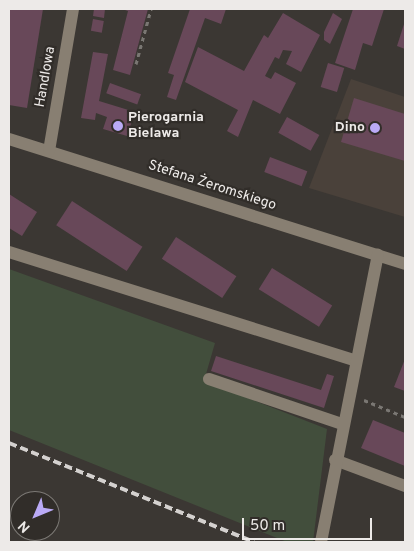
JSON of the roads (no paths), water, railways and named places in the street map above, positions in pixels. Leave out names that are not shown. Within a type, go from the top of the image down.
[{"type":"street","name":"Handlowa","points":[[49,150],[73,9]]},
{"type":"street","name":"Stefana Żeromskiego","points":[[9,139],[49,150],[405,264]]},
{"type":"street","points":[[9,252],[354,360]]},
{"type":"street","points":[[321,542],[354,360],[378,255]]},
{"type":"street","points":[[209,379],[342,424]]},
{"type":"street","points":[[335,460],[405,486]]},
{"type":"railway","points":[[9,443],[254,542]]},
{"type":"place","name":"Pierogarnia Bielawa","points":[[118,126]]},
{"type":"place","name":"Dino","points":[[375,128]]}]
